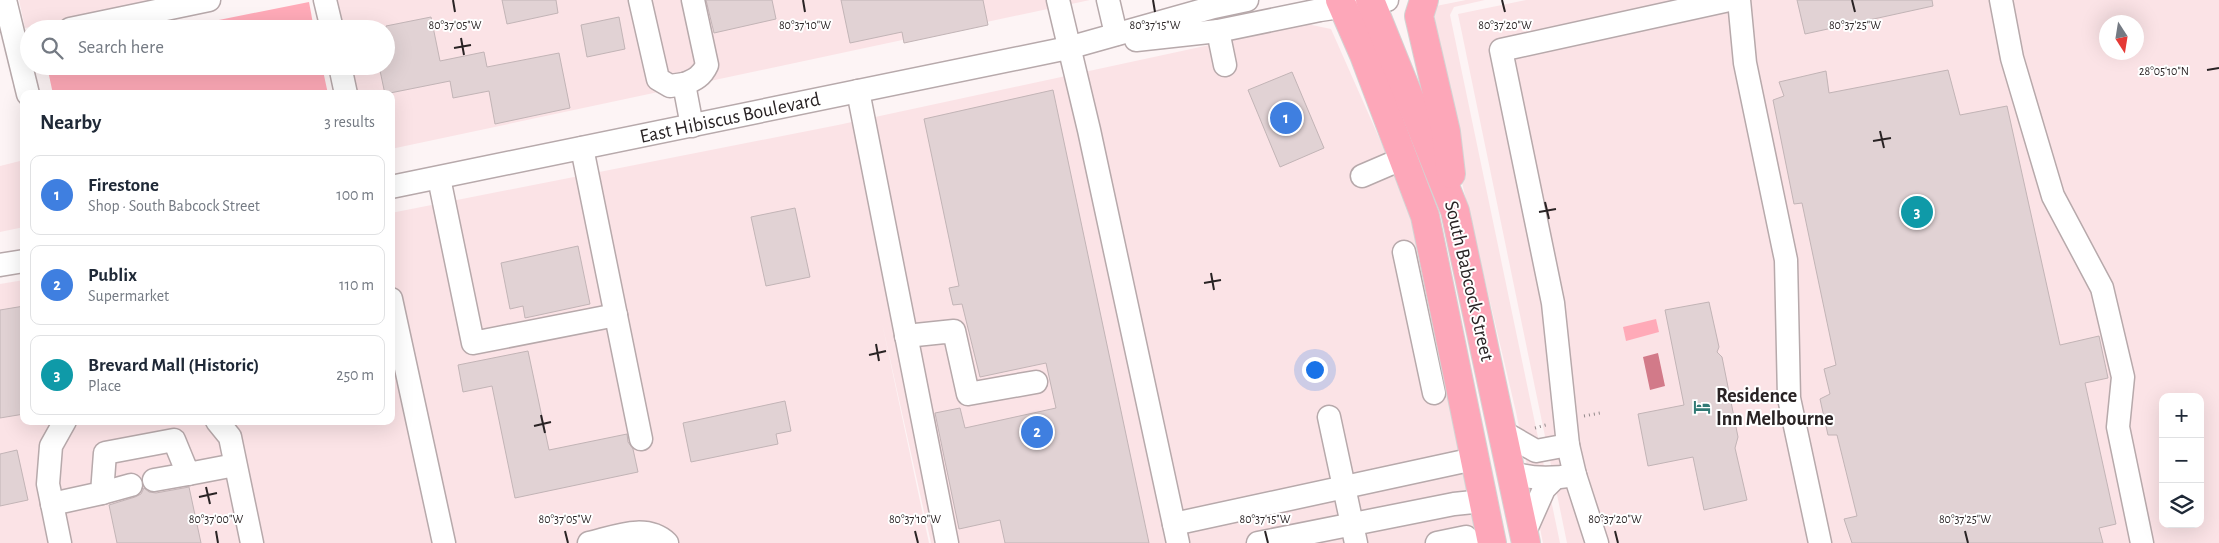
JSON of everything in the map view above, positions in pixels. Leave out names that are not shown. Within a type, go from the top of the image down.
[{"type":"main road","points":[[1424,0],[1419,16],[1446,132],[1456,211]]},
{"type":"main road","name":"South Babcock Street","points":[[1376,1],[1456,211],[1525,539]]},
{"type":"main road","name":"South Babcock Street","points":[[1342,4],[1404,158],[1425,216],[1492,543]]},
{"type":"main road","points":[[1465,417],[1494,459],[1511,472]]},
{"type":"main road","points":[[1474,459],[1506,492],[1525,539]]},
{"type":"street","points":[[5,0],[20,34]]},
{"type":"street","points":[[325,0],[330,20]]},
{"type":"street","points":[[640,0],[658,79],[670,86],[694,80],[703,74],[707,65],[693,0]]},
{"type":"street","points":[[1058,0],[1091,138],[1176,534],[1344,486],[1474,459]]},
{"type":"street","points":[[1108,0],[1116,34]]},
{"type":"street","name":"East Hibiscus Boulevard","points":[[395,186],[1068,48],[1214,7],[1247,0]]},
{"type":"street","points":[[1597,543],[1565,477],[1568,445],[1553,303],[1501,50],[1729,0]]},
{"type":"street","points":[[1739,0],[1745,63],[1786,260],[1789,398],[1820,543]]},
{"type":"street","points":[[2001,0],[2012,58],[2053,196],[2102,288],[2123,377],[2118,427],[2142,543]]},
{"type":"street","points":[[112,20],[201,1]]},
{"type":"street","name":"East Hibiscus Boulevard","points":[[1068,48],[1218,31],[1342,4],[1376,1]]},
{"type":"street","points":[[1218,31],[1225,65]]},
{"type":"street","points":[[26,75],[28,90]]},
{"type":"street","points":[[342,75],[345,90]]},
{"type":"street","points":[[684,84],[692,126]]},
{"type":"street","points":[[858,91],[947,543]]},
{"type":"street","points":[[582,148],[641,439]]},
{"type":"street","points":[[1362,176],[1404,158]]},
{"type":"street","points":[[439,178],[473,343],[616,315]]},
{"type":"street","points":[[1404,252],[1434,393]]},
{"type":"street","points":[[0,266],[20,262]]},
{"type":"street","points":[[395,317],[444,543]]},
{"type":"street","points":[[906,336],[954,331],[968,394],[1036,382]]},
{"type":"street","points":[[1329,416],[1354,534]]},
{"type":"street","points":[[60,543],[48,484],[50,446],[63,425]]},
{"type":"street","points":[[220,425],[230,436],[252,543]]},
{"type":"street","points":[[1502,432],[1536,451],[1568,445]]},
{"type":"street","points":[[102,493],[105,453],[174,440],[188,474]]},
{"type":"street","points":[[154,480],[235,465]]},
{"type":"street","points":[[1511,472],[1528,478],[1565,477]]},
{"type":"street","points":[[1525,539],[1544,489],[1565,477]]},
{"type":"street","points":[[52,504],[131,485]]},
{"type":"street","points":[[1258,543],[1336,526],[1354,534],[1454,504],[1483,501]]},
{"type":"street","points":[[589,543],[641,532],[655,534],[668,543]]},
{"type":"street","points":[[1437,543],[1466,537],[1472,543]]},
{"type":"shaded area","points":[[19,0],[161,0],[64,20],[23,20]]},
{"type":"shaded area","points":[[334,0],[1090,0],[395,148],[395,90],[354,90],[351,75],[395,75],[395,20],[338,20]]},
{"type":"shaded area","points":[[1466,0],[1485,0],[1454,7],[1450,15],[1560,543],[1543,543],[1516,412],[1460,174],[1431,7]]},
{"type":"shaded area","points":[[1526,0],[2219,0],[2219,543],[1567,543],[1458,14]]},
{"type":"shaded area","points":[[309,2],[312,20],[219,20]]},
{"type":"shaded area","points":[[1307,24],[1331,29],[1396,176],[1411,215],[1477,543],[931,543],[882,323],[929,543],[0,543],[0,284],[20,281],[20,425],[395,425],[395,212],[838,125]]},
{"type":"shaded area","points":[[49,75],[324,75],[327,90],[52,90]]},
{"type":"shaded area","points":[[20,161],[20,228],[0,232],[0,166]]},
{"type":"shaded area","points":[[1656,319],[1659,332],[1626,341],[1623,327]]},
{"type":"shaded area","points":[[1658,353],[1665,386],[1650,390],[1643,357]]},
{"type":"building","points":[[502,0],[556,0],[558,13],[507,24]]},
{"type":"building","points":[[706,0],[772,0],[776,19],[714,33]]},
{"type":"building","points":[[841,0],[983,0],[988,25],[904,43],[902,32],[850,43]]},
{"type":"building","points":[[1797,0],[1932,0],[1933,6],[1805,34]]},
{"type":"building","points":[[431,17],[440,61],[484,52],[487,67],[559,53],[570,108],[495,124],[489,91],[453,98],[450,81],[395,92],[395,90],[384,90],[381,75],[395,75],[395,24]]},
{"type":"building","points":[[619,17],[625,49],[587,57],[581,25]]},
{"type":"building","points":[[1948,70],[1960,115],[2007,106],[2060,345],[2099,336],[2108,378],[2085,383],[2116,524],[2099,528],[2103,543],[1852,543],[1844,519],[1857,516],[1837,435],[1828,435],[1820,399],[1830,394],[1824,369],[1836,365],[1802,203],[1794,204],[1773,100],[1784,96],[1779,82],[1826,71],[1829,93]]},
{"type":"building","points":[[1292,72],[1324,148],[1280,167],[1248,90]]},
{"type":"building","points":[[1053,90],[1149,543],[1005,543],[1000,520],[959,529],[935,413],[960,408],[965,428],[1056,408],[1046,363],[980,377],[962,304],[953,305],[949,288],[959,286],[924,119]]},
{"type":"building","points":[[795,208],[810,277],[766,286],[751,217]]},
{"type":"building","points":[[578,246],[590,304],[525,318],[523,306],[510,309],[501,263]]},
{"type":"building","name":"Residence Inn Melbourne","points":[[1709,302],[1719,347],[1717,352],[1722,357],[1738,437],[1735,448],[1747,500],[1704,510],[1693,457],[1648,466],[1638,414],[1684,405],[1665,310]]},
{"type":"building","points":[[20,307],[20,415],[0,418],[0,310]]},
{"type":"building","points":[[528,351],[549,450],[627,434],[628,442],[633,449],[638,472],[515,498],[492,386],[463,392],[458,365]]},
{"type":"building","points":[[785,401],[791,431],[776,434],[778,444],[691,462],[683,423]]},
{"type":"building","points":[[17,450],[28,500],[0,506],[0,454]]},
{"type":"building","points":[[189,487],[201,543],[117,543],[109,505],[135,497],[141,494],[144,488],[149,492],[156,493]]},
{"type":"place","name":"Firestone","points":[[1286,118]]},
{"type":"place","name":"Brevard Mall (Historic)","points":[[1917,212]]},
{"type":"place","name":"Residence Inn Melbourne","points":[[1702,407]]},
{"type":"place","name":"Publix","points":[[1037,432]]}]
